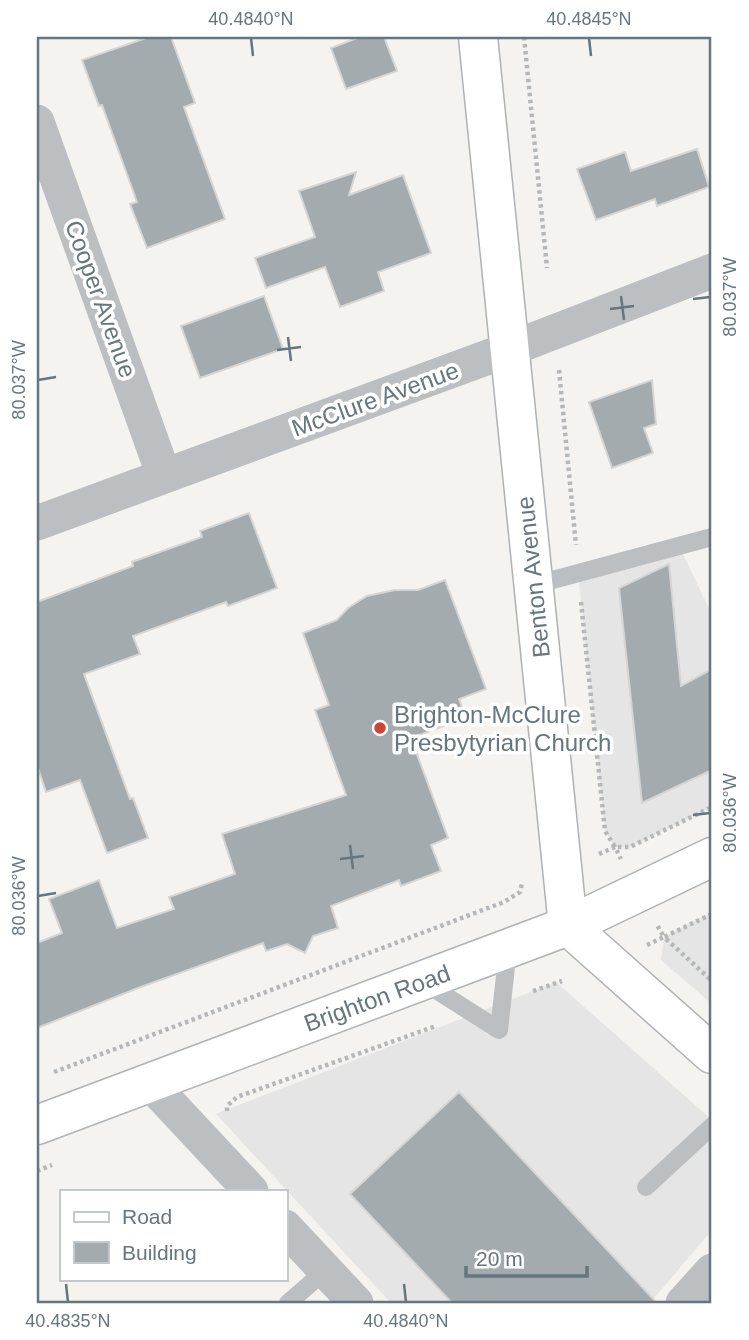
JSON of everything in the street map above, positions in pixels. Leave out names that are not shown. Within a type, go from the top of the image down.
[{"type":"main road","name":"Benton Avenue","points":[[478,37],[568,926]]},
{"type":"main road","name":"Brighton Road","points":[[37,1125],[568,926],[712,857]]},
{"type":"main road","points":[[568,926],[712,1054]]},
{"type":"street","name":"Cooper Avenue","points":[[37,122],[164,476]]},
{"type":"street","name":"McClure Avenue","points":[[37,523],[510,349],[712,271]]},
{"type":"street","points":[[150,1083],[250,1190]]},
{"type":"street","points":[[287,1229],[356,1303]]},
{"type":"street","points":[[683,1303],[712,1271]]},
{"type":"lane","points":[[534,586],[712,537]]},
{"type":"lane","points":[[422,981],[499,1030],[508,949]]},
{"type":"lane","points":[[646,1187],[712,1126]]},
{"type":"lane","points":[[288,1303],[326,1270]]},
{"type":"path","points":[[524,37],[547,268]]},
{"type":"path","points":[[559,370],[605,831],[615,848],[629,847],[712,807]]},
{"type":"path","points":[[50,1074],[504,902],[520,892],[524,875]]},
{"type":"path","points":[[712,914],[664,937],[712,981]]},
{"type":"path","points":[[502,1002],[562,981]]},
{"type":"path","points":[[228,1118],[227,1106],[237,1097],[472,1013]]},
{"type":"path","points":[[37,1171],[63,1161]]},
{"type":"shaded area","points":[[679,546],[712,615],[712,807],[630,847],[615,847],[605,831],[578,573]]},
{"type":"shaded area","points":[[712,912],[712,1004],[661,960],[664,937]]},
{"type":"shaded area","points":[[556,982],[712,1120],[712,1230],[650,1303],[391,1303],[216,1114]]},
{"type":"building","points":[[149,37],[171,37],[195,103],[184,107],[225,219],[147,248],[130,204],[137,202],[102,105],[99,106],[82,60]]},
{"type":"building","points":[[360,37],[384,37],[397,71],[346,89],[331,48]]},
{"type":"building","points":[[697,149],[709,187],[657,206],[655,199],[596,220],[577,169],[625,152],[631,171]]},
{"type":"building","points":[[356,172],[349,195],[403,175],[431,253],[378,272],[384,291],[340,307],[325,267],[266,288],[255,258],[315,237],[299,191]]},
{"type":"building","points":[[264,296],[283,349],[200,378],[181,326]]},
{"type":"building","points":[[652,380],[656,424],[644,428],[653,453],[612,468],[589,402]]},
{"type":"building","points":[[249,513],[277,588],[228,606],[226,602],[133,636],[140,654],[84,674],[130,799],[133,798],[148,838],[107,853],[80,780],[46,792],[37,765],[37,602],[133,566],[132,562],[202,537],[200,531]]},
{"type":"building","points":[[669,564],[681,686],[712,669],[712,770],[642,803],[619,588]]},
{"type":"building","points":[[445,580],[486,689],[459,699],[466,718],[411,738],[448,838],[431,845],[441,871],[401,886],[399,880],[331,906],[338,928],[313,936],[305,953],[287,944],[266,951],[263,943],[37,1028],[37,943],[62,933],[49,899],[99,880],[117,928],[174,909],[169,897],[235,874],[222,834],[346,795],[315,710],[329,705],[303,633],[337,620],[348,608],[367,596],[395,590],[418,590]]},
{"type":"building","points":[[459,1092],[657,1303],[452,1303],[350,1194]]},
{"type":"place","name":"Brighton-McClure Presbytyrian Church","points":[[380,728]]}]
